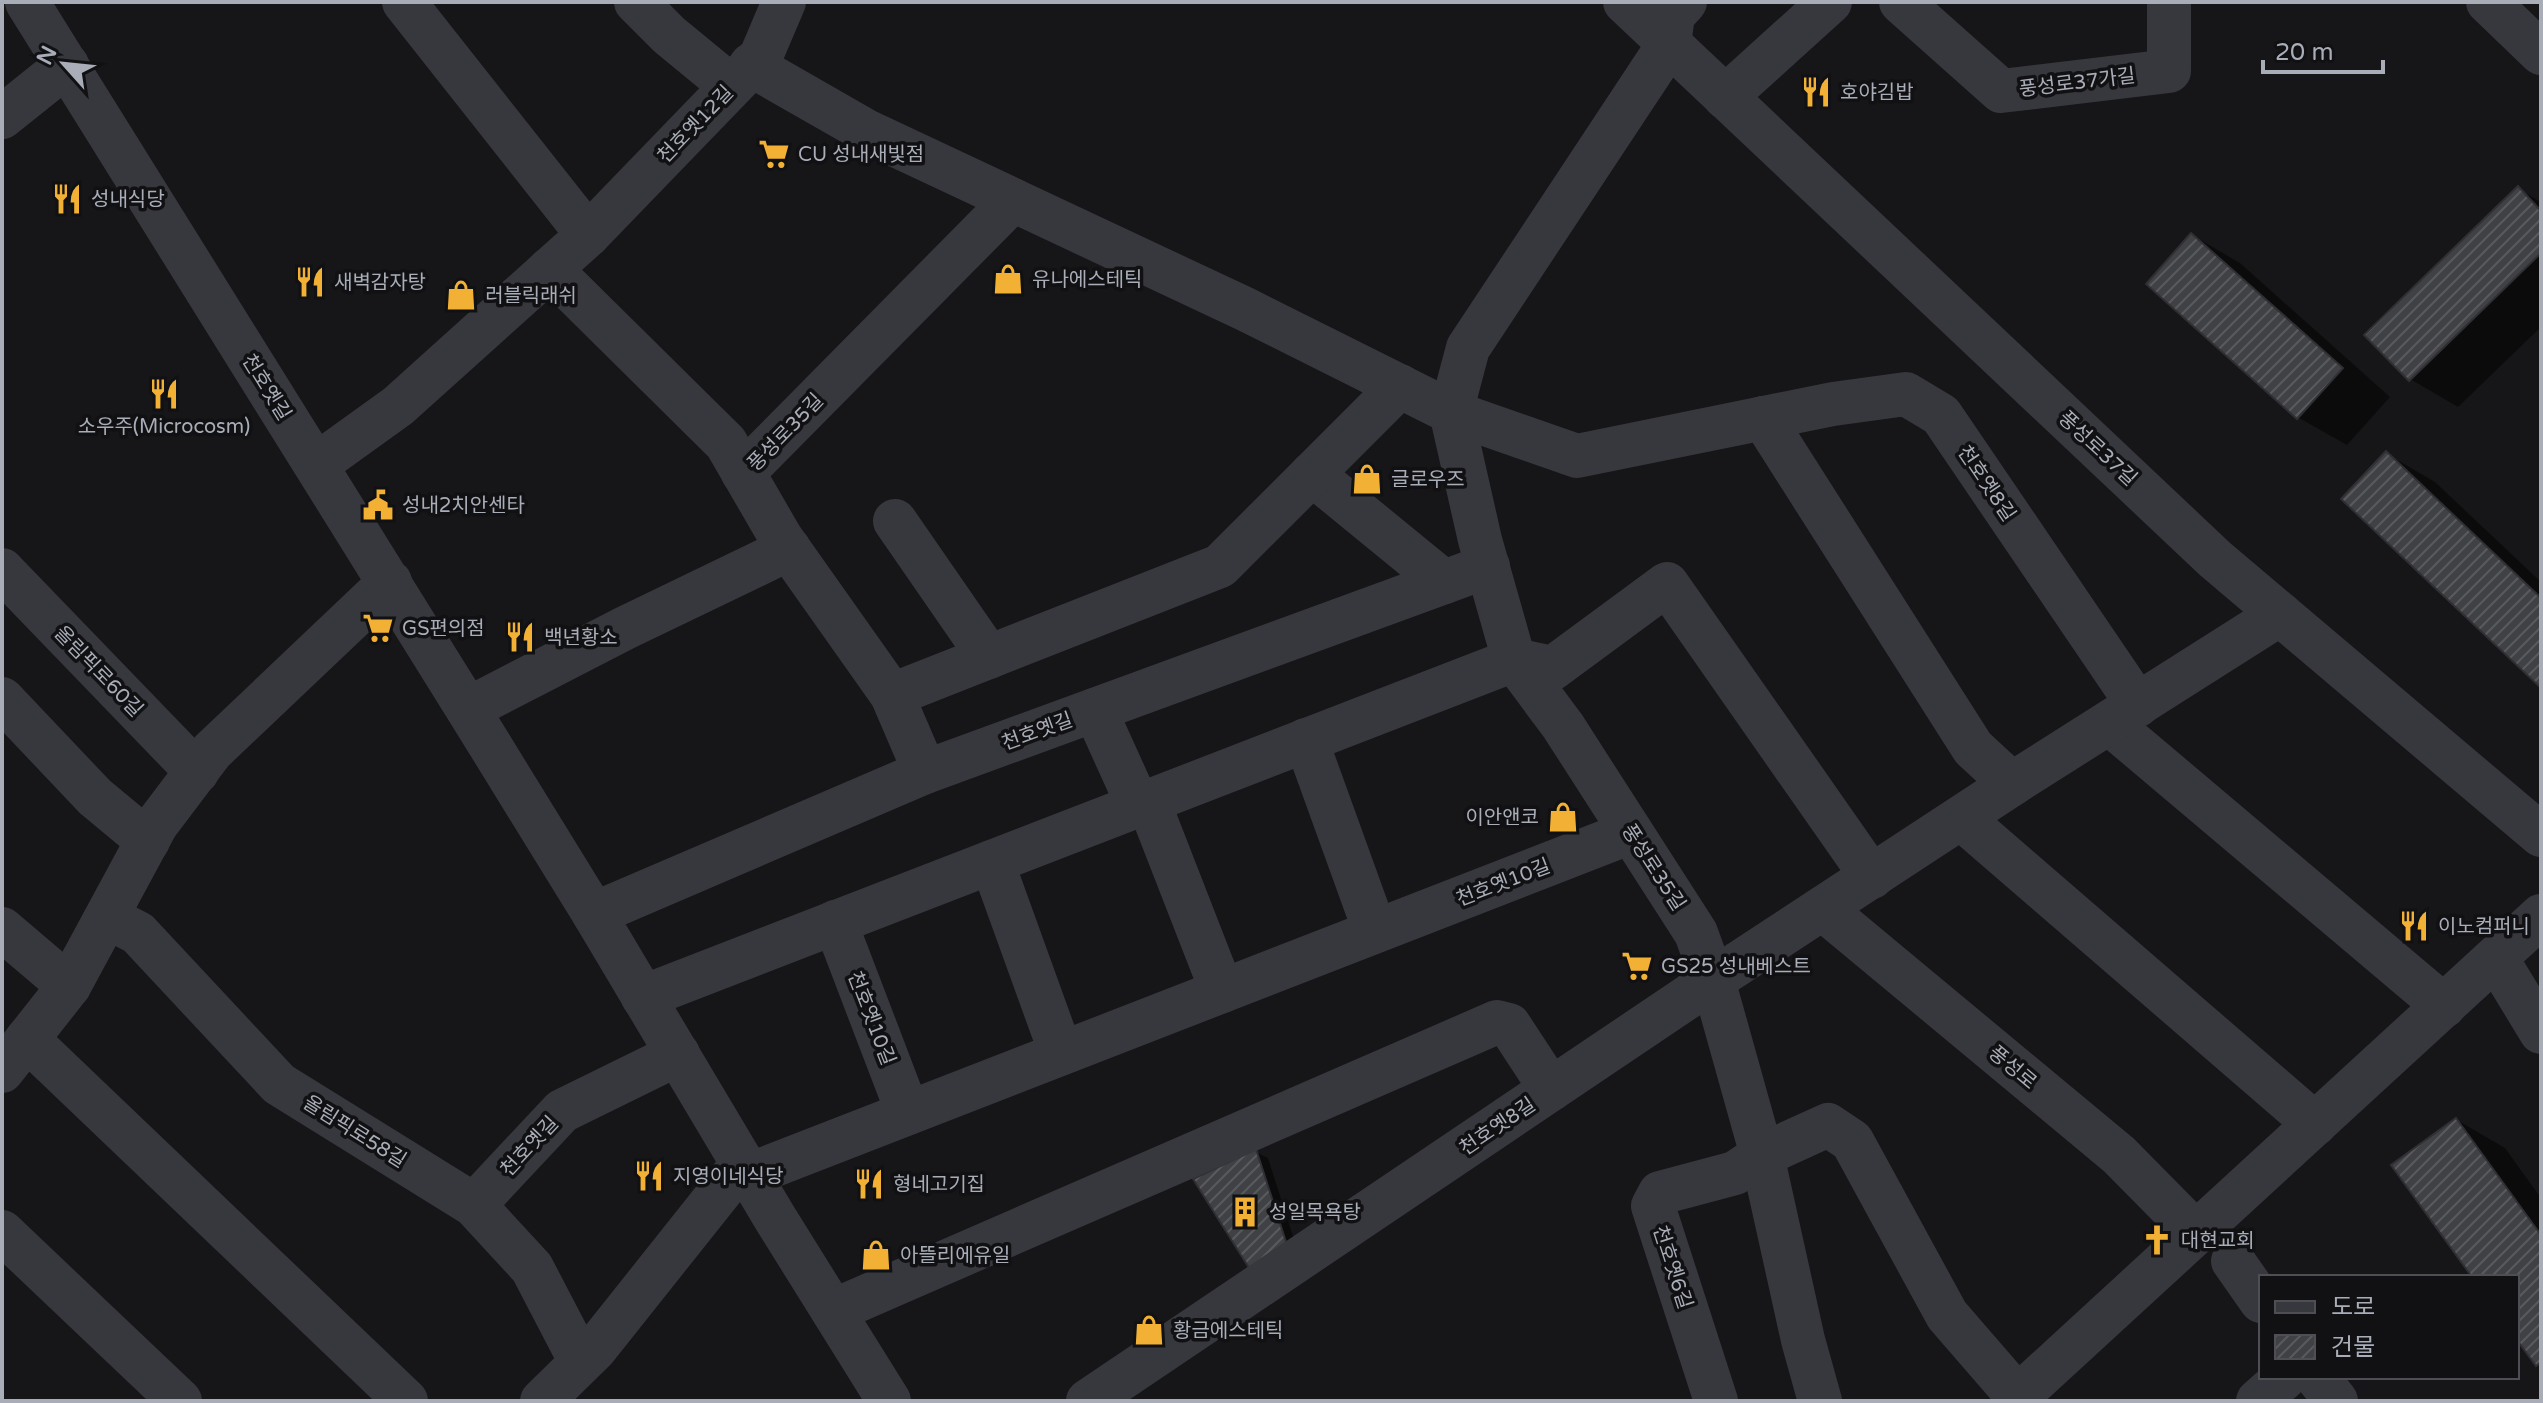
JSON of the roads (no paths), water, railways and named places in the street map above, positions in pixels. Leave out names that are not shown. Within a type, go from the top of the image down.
[{"type":"street","name":"천호옛길","points":[[27,2],[390,582],[889,1401]]},
{"type":"street","points":[[404,2],[588,235]]},
{"type":"street","points":[[636,2],[669,35],[741,76],[868,132],[1245,309],[1451,412],[1468,348],[1669,44],[1673,15],[1685,2]]},
{"type":"street","name":"천호옛12길","points":[[316,465],[398,406],[588,235],[761,56],[784,2]]},
{"type":"street","name":"풍성로37길","points":[[1625,2],[2204,548],[2541,835]]},
{"type":"street","points":[[1725,97],[1830,2]]},
{"type":"street","name":"풍성로37가길","points":[[1901,2],[2001,91],[2169,71],[2169,2]]},
{"type":"street","points":[[2488,2],[2541,53]]},
{"type":"street","points":[[2,117],[67,65]]},
{"type":"street","name":"풍성로35길","points":[[925,772],[892,695],[789,549],[743,473],[1013,200]]},
{"type":"street","points":[[550,269],[726,443],[743,473]]},
{"type":"street","points":[[892,695],[1220,566],[1400,386]]},
{"type":"street","name":"천호옛8길","points":[[1451,412],[1577,456],[1833,404],[1906,394],[1941,415],[2123,714]]},
{"type":"street","name":"풍성로35길","points":[[1451,412],[1514,660],[1563,726],[1696,933],[1713,980],[1762,1155],[1803,1340],[1820,1401]]},
{"type":"street","points":[[1763,418],[1973,748],[2012,784]]},
{"type":"street","points":[[1312,474],[1444,582]]},
{"type":"street","points":[[895,521],[989,657]]},
{"type":"street","points":[[468,709],[625,628],[789,549]]},
{"type":"street","name":"천호옛길","points":[[594,914],[925,772],[1488,566]]},
{"type":"street","name":"올림픽로60길","points":[[2,570],[197,772]]},
{"type":"street","points":[[390,582],[212,751],[156,825],[69,986],[14,1055],[406,1401]]},
{"type":"street","points":[[643,997],[1514,660],[1553,668],[1667,584],[1872,877]]},
{"type":"street","name":"천호옛8길","points":[[1116,1393],[1551,1089],[1713,980],[2012,784],[2280,614]]},
{"type":"street","points":[[2,699],[95,797],[148,841]]},
{"type":"street","points":[[1095,710],[1143,803],[1222,991]]},
{"type":"street","points":[[2123,714],[2444,1006]]},
{"type":"street","points":[[1306,740],[1375,931]]},
{"type":"street","points":[[1961,818],[2315,1124]]},
{"type":"street","name":"천호옛10길","points":[[746,1169],[908,1113],[1631,832]]},
{"type":"street","points":[[992,862],[1061,1053]]},
{"type":"street","name":"풍성로","points":[[1823,909],[2119,1155],[2196,1233]]},
{"type":"street","points":[[1762,1155],[1828,1125],[1852,1141],[1947,1315],[2016,1399],[2541,916]]},
{"type":"street","name":"올림픽로58길","points":[[107,917],[138,933],[279,1084],[474,1205],[532,1268],[581,1362]]},
{"type":"street","name":"천호옛10길","points":[[835,922],[908,1113]]},
{"type":"street","points":[[2,929],[69,986]]},
{"type":"street","points":[[2496,958],[2541,1032]]},
{"type":"street","points":[[833,1311],[1497,1022],[1509,1025],[1551,1089]]},
{"type":"street","name":"천호옛길","points":[[474,1205],[562,1111],[678,1054]]},
{"type":"street","name":"천호옛6길","points":[[1716,1401],[1653,1206],[1660,1193],[1735,1173],[1762,1155]]},
{"type":"street","points":[[542,1401],[595,1349],[746,1169]]},
{"type":"street","points":[[2,1232],[180,1401]]},
{"type":"street","points":[[2233,1261],[2259,1298]]},
{"type":"street","points":[[2258,1401],[2283,1379]]},
{"type":"street","points":[[2319,1379],[2336,1401]]},
{"type":"place","name":"호야김밥","points":[[1816,92]]},
{"type":"place","name":"CU 성내새빛점","points":[[774,154]]},
{"type":"place","name":"성내식당","points":[[67,199]]},
{"type":"place","name":"유나에스테틱","points":[[1008,279]]},
{"type":"place","name":"새벽감자탕","points":[[310,282]]},
{"type":"place","name":"러블릭래쉬","points":[[461,295]]},
{"type":"place","name":"소우주(Microcosm)","points":[[164,394]]},
{"type":"place","name":"글로우즈","points":[[1367,479]]},
{"type":"place","name":"성내2치안센타","points":[[378,505]]},
{"type":"place","name":"GS편의점","points":[[378,628]]},
{"type":"place","name":"백년황소","points":[[520,637]]},
{"type":"place","name":"이안앤코","points":[[1563,817]]},
{"type":"place","name":"이노컴퍼니","points":[[2414,926]]},
{"type":"place","name":"GS25 성내베스트","points":[[1637,966]]},
{"type":"place","name":"지영이네식당","points":[[649,1176]]},
{"type":"place","name":"형네고기집","points":[[869,1184]]},
{"type":"place","name":"성일목욕탕","points":[[1245,1212]]},
{"type":"place","name":"대현교회","points":[[2157,1240]]},
{"type":"place","name":"아뜰리에유일","points":[[876,1255]]},
{"type":"place","name":"황금에스테틱","points":[[1149,1330]]}]
